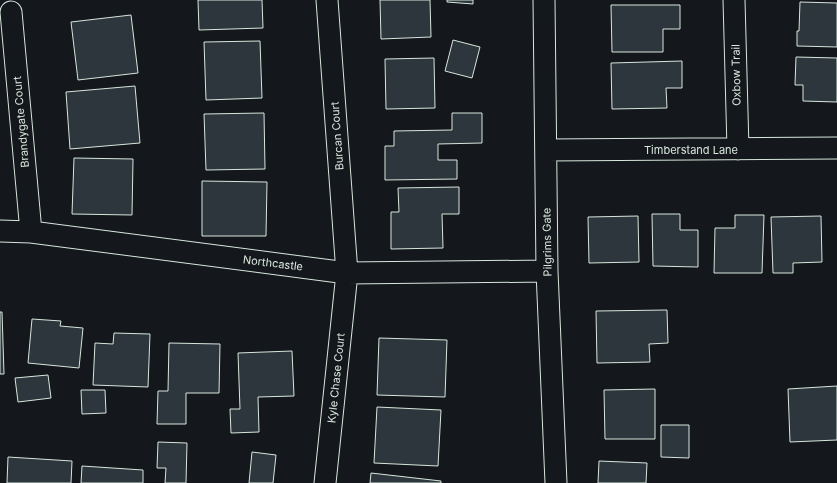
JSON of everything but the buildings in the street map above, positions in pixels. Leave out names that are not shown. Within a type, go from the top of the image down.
[{"type":"street","name":"Burcan Court","points":[[327,0],[347,272]]},
{"type":"street","name":"Pilgrims Gate","points":[[544,0],[547,271],[556,483]]},
{"type":"street","name":"Oxbow Trail","points":[[734,0],[738,149]]},
{"type":"street","name":"Brandygate Court","points":[[11,12],[32,232]]},
{"type":"street","name":"Timberstand Lane","points":[[546,150],[837,148]]},
{"type":"street","name":"Northcastle","points":[[0,231],[32,232],[347,272],[547,271]]},
{"type":"street","name":"Kyle Chase Court","points":[[325,483],[347,272]]}]
